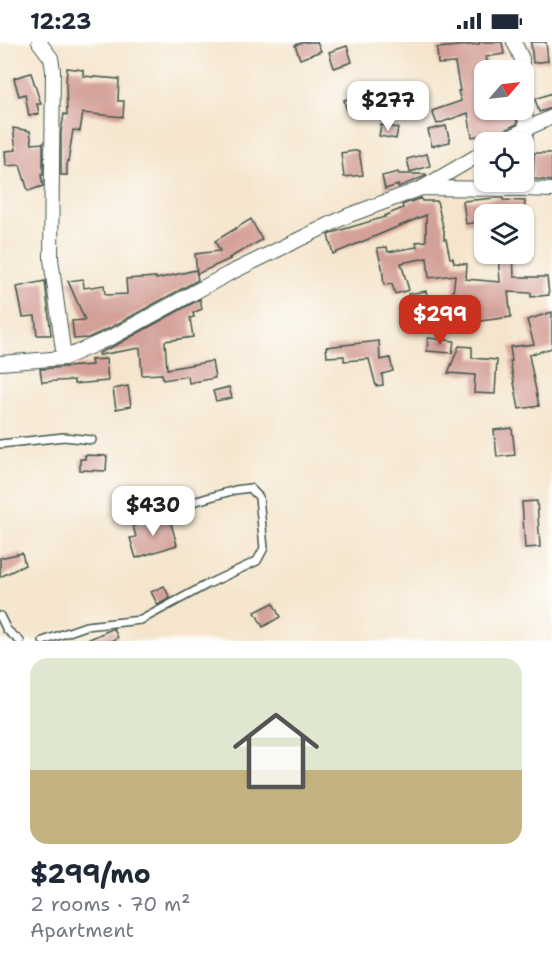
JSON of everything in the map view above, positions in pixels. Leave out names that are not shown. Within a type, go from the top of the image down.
[{"type":"street","points":[[39,42],[51,58],[54,70],[51,259],[64,358]]},
{"type":"street","points":[[514,42],[522,60]]},
{"type":"street","points":[[520,132],[552,117]]},
{"type":"street","points":[[526,120],[526,132]]},
{"type":"street","points":[[0,363],[64,358],[114,336],[228,274],[347,216],[422,188],[474,159]]},
{"type":"street","points":[[422,188],[474,189]]},
{"type":"street","points":[[534,189],[552,190]]},
{"type":"lane","points":[[0,433],[1,444],[64,436],[92,440]]},
{"type":"lane","points":[[43,641],[86,626],[141,620],[257,561],[264,548],[260,497],[250,488],[235,490],[137,518]]},
{"type":"lane","points":[[0,616],[7,630],[20,641]]},
{"type":"building","points":[[317,42],[321,51],[300,59],[295,45]]},
{"type":"building","points":[[479,42],[502,42],[504,54],[486,57],[487,60],[474,60],[474,120],[517,120],[517,124],[498,132],[474,132],[472,137],[468,113],[437,124],[432,111],[461,101],[455,63],[438,64],[437,48],[479,44]]},
{"type":"building","points":[[531,42],[546,42],[548,61],[534,63]]},
{"type":"building","points":[[347,46],[352,62],[334,68],[329,52]]},
{"type":"building","points":[[67,68],[83,70],[83,76],[119,79],[118,101],[124,101],[123,117],[83,113],[80,131],[73,130],[67,161],[67,175],[61,175],[61,132],[64,114],[67,115]]},
{"type":"building","points":[[31,73],[41,104],[37,104],[39,114],[29,116],[25,94],[19,96],[14,78]]},
{"type":"building","points":[[423,90],[426,104],[410,109],[406,95]]},
{"type":"building","points":[[372,91],[375,103],[347,112],[344,100]]},
{"type":"building","points":[[552,93],[552,108],[539,112],[535,99]]},
{"type":"building","points":[[381,125],[398,128],[396,139],[379,136]]},
{"type":"building","points":[[446,126],[450,142],[432,146],[428,130]]},
{"type":"building","points":[[13,128],[30,131],[32,144],[43,143],[43,175],[41,175],[43,186],[28,191],[20,165],[6,166],[5,151],[16,150]]},
{"type":"building","points":[[359,151],[363,175],[344,177],[341,153]]},
{"type":"building","points":[[534,153],[552,153],[552,181],[534,179]]},
{"type":"building","points":[[427,154],[430,166],[410,172],[407,159]]},
{"type":"building","points":[[398,172],[399,174],[426,174],[426,176],[398,187],[398,185],[385,189],[382,176]]},
{"type":"building","points":[[421,198],[422,201],[437,201],[450,258],[453,258],[454,263],[467,264],[466,279],[500,282],[499,264],[513,264],[514,277],[547,277],[549,295],[531,297],[531,293],[508,292],[511,317],[465,323],[461,295],[453,294],[455,275],[429,278],[427,258],[401,263],[409,290],[395,294],[392,284],[384,285],[377,248],[387,247],[388,252],[417,247],[416,242],[426,241],[426,215],[333,254],[328,235],[385,217],[403,208],[402,205]]},
{"type":"building","points":[[503,198],[503,200],[525,201],[525,204],[474,204],[474,223],[466,224],[463,201]]},
{"type":"building","points":[[251,219],[262,240],[230,259],[197,274],[195,254],[220,251],[215,241]]},
{"type":"building","points":[[196,270],[198,280],[110,328],[88,338],[74,339],[72,321],[85,320],[68,281],[83,279],[84,288],[104,285],[105,295],[127,294],[126,279],[156,277],[156,279]]},
{"type":"building","points":[[45,281],[51,335],[37,335],[35,316],[23,317],[17,287]]},
{"type":"building","points":[[426,291],[431,329],[411,331],[410,318],[413,318],[408,294]]},
{"type":"building","points":[[200,299],[202,309],[193,313],[194,317],[190,318],[193,337],[165,341],[167,369],[212,361],[215,378],[189,383],[188,376],[163,380],[162,374],[142,375],[140,348],[99,355],[99,353]]},
{"type":"building","points":[[552,312],[552,348],[529,355],[539,406],[519,409],[510,361],[512,361],[510,347],[534,344],[527,320]]},
{"type":"building","points":[[428,338],[454,341],[452,353],[427,351]]},
{"type":"building","points":[[379,341],[380,360],[390,358],[393,371],[382,374],[383,385],[376,386],[369,359],[344,361],[344,356],[327,357],[326,347]]},
{"type":"building","points":[[459,346],[472,347],[472,358],[497,360],[495,394],[474,393],[475,375],[448,373]]},
{"type":"building","points":[[106,359],[108,381],[74,384],[74,380],[42,382],[40,369],[92,365],[91,360]]},
{"type":"building","points":[[128,386],[131,406],[116,409],[113,389]]},
{"type":"building","points":[[229,387],[232,398],[216,401],[213,391]]},
{"type":"building","points":[[512,428],[515,455],[497,457],[494,430]]},
{"type":"building","points":[[85,455],[107,456],[106,471],[80,470],[80,459],[85,459]]},
{"type":"building","points":[[537,501],[540,547],[525,548],[522,502]]},
{"type":"building","points":[[169,516],[177,545],[136,558],[130,538],[136,537],[133,526]]},
{"type":"building","points":[[22,553],[25,565],[0,577],[0,558]]},
{"type":"building","points":[[164,586],[170,598],[158,605],[151,592]]},
{"type":"building","points":[[273,603],[280,617],[263,627],[255,612]]},
{"type":"building","points":[[112,629],[118,638],[112,641],[85,641]]}]
